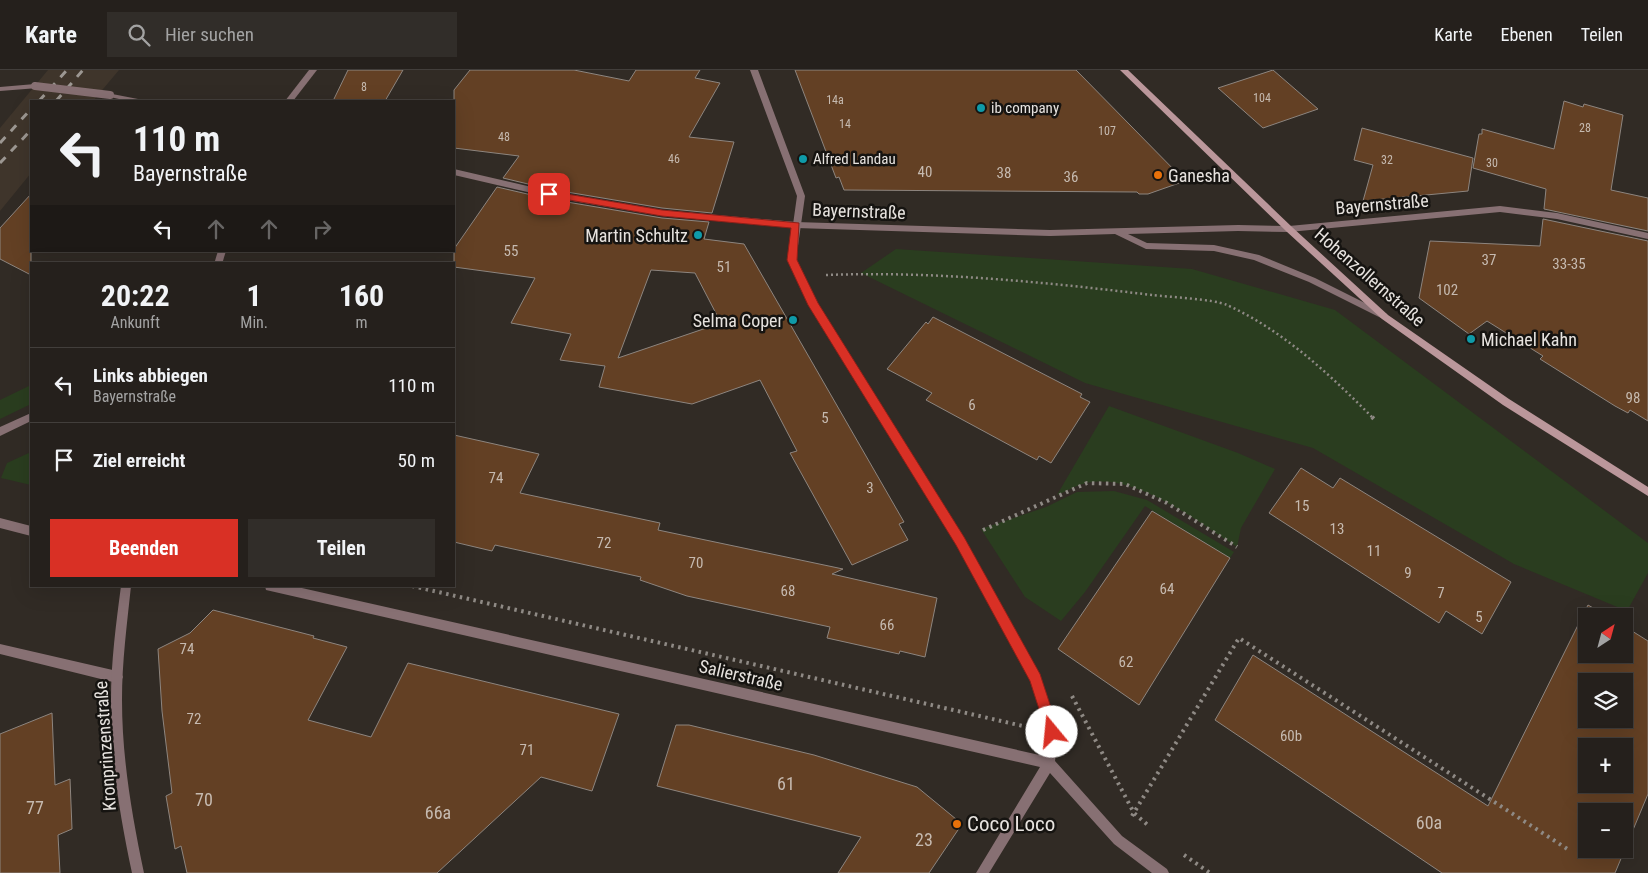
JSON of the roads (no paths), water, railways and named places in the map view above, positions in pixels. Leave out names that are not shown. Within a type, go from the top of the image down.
[{"type":"main road","name":"Hohenzollernstraße","points":[[1124,70],[1289,229],[1385,317],[1506,402],[1648,492]]},
{"type":"street","points":[[290,100],[313,70]]},
{"type":"street","points":[[754,70],[801,196],[792,260],[813,305],[960,541],[1036,679],[1052,732],[1049,763],[982,873]]},
{"type":"street","points":[[0,89],[35,86],[110,95],[133,100]]},
{"type":"street","name":"Bayernstraße","points":[[455,172],[549,194],[662,213],[796,225],[904,230],[1117,232],[1238,228],[1289,229],[1500,209],[1557,216],[1648,236]]},
{"type":"street","name":"Bayernstraße","points":[[1117,232],[1146,246],[1214,248],[1256,257],[1312,280],[1385,317]]},
{"type":"street","points":[[0,432],[30,417]]},
{"type":"street","points":[[0,523],[30,531]]},
{"type":"street","name":"Kronprinzenstraße","points":[[126,587],[117,677],[118,738],[128,827],[138,873]]},
{"type":"street","name":"Salierstraße","points":[[274,587],[1049,763]]},
{"type":"street","points":[[0,650],[117,677]]},
{"type":"street","points":[[1049,763],[1118,840],[1164,873]]},
{"type":"railway","points":[[40,100],[67,70]]},
{"type":"railway","points":[[57,100],[83,70]]},
{"type":"railway","points":[[0,143],[30,110]]},
{"type":"railway","points":[[0,163],[30,131]]},
{"type":"place","name":"ib company","points":[[981,108]]},
{"type":"place","name":"Alfred Landau","points":[[803,159]]},
{"type":"place","name":"Ganesha","points":[[1158,175]]},
{"type":"place","name":"Martin Schultz","points":[[698,235]]},
{"type":"place","name":"Selma Coper","points":[[793,320]]},
{"type":"place","name":"Michael Kahn","points":[[1471,339]]},
{"type":"place","name":"Coco Loco","points":[[957,824]]}]
